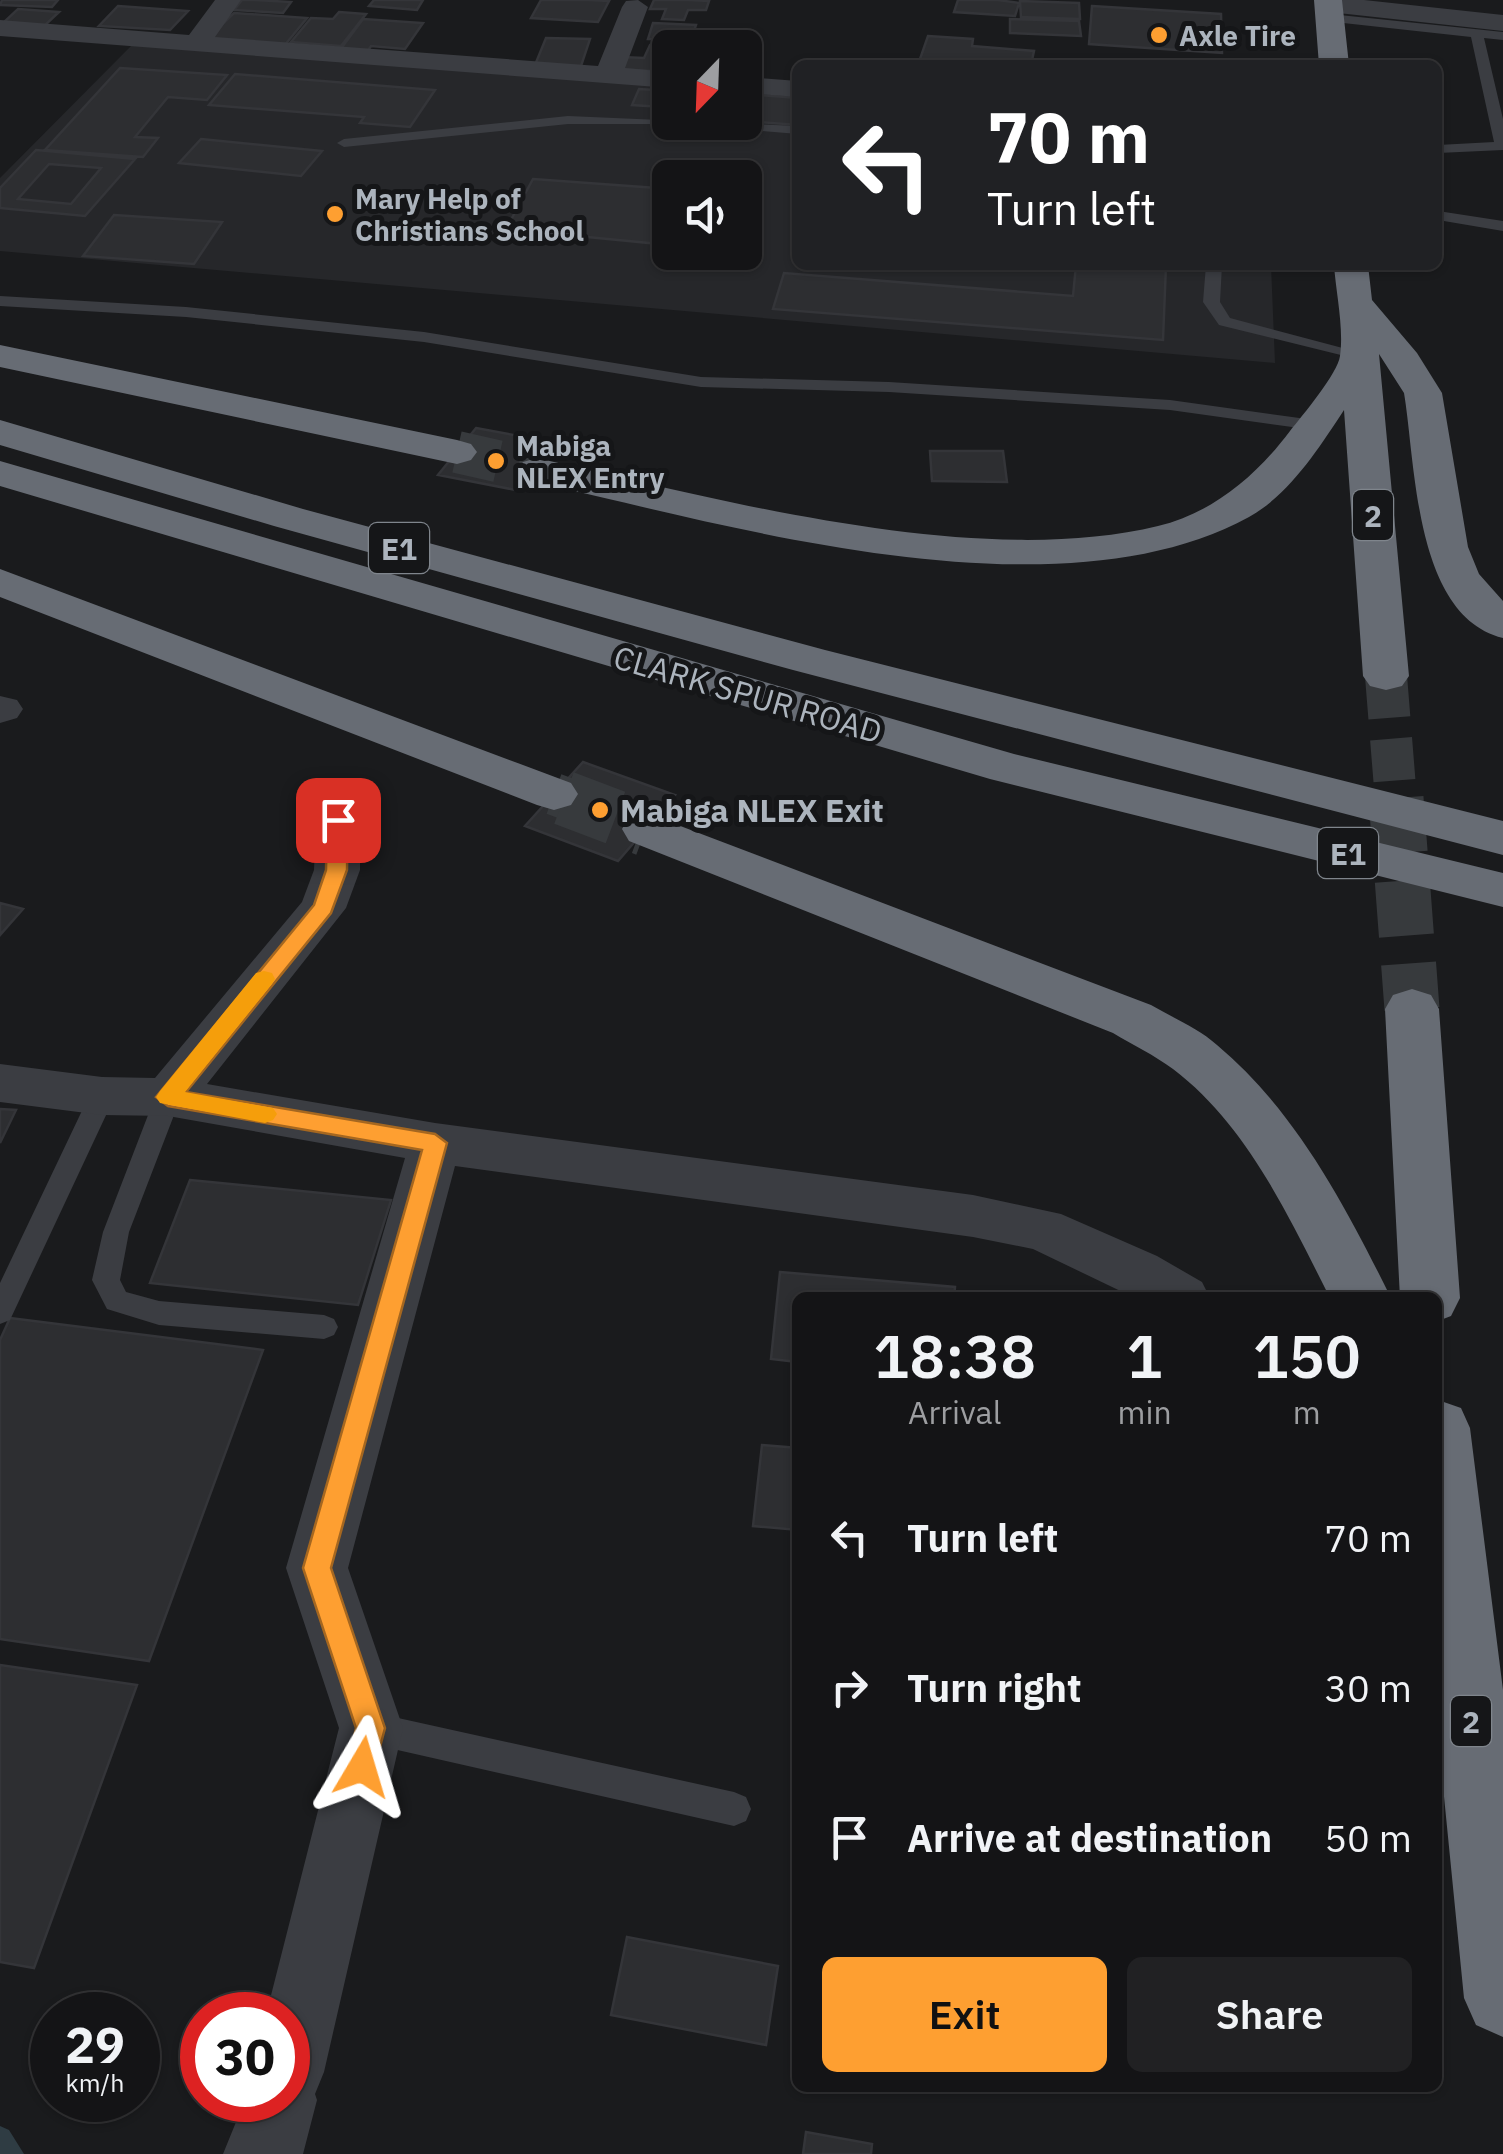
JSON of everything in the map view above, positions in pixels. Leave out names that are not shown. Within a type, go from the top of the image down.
[{"type":"highway","points":[[1329,7],[1334,60]]},
{"type":"highway","points":[[1352,283],[1423,388],[1444,547],[1469,591],[1503,624]]},
{"type":"highway","name":"2","points":[[1352,283],[1386,676]]},
{"type":"highway","points":[[537,470],[870,536],[971,550],[1036,554],[1090,551],[1147,542],[1233,510],[1270,482],[1296,454],[1360,355]]},
{"type":"highway","points":[[0,356],[456,452]]},
{"type":"highway","name":"CLARK SPUR ROAD","points":[[0,432],[130,473],[819,664],[1200,766],[1503,838]]},
{"type":"highway","name":"CLARK SPUR ROAD","points":[[0,473],[1007,768],[1503,890]]},
{"type":"highway","points":[[0,582],[554,794]]},
{"type":"highway","points":[[646,829],[1132,1019],[1194,1056],[1242,1100],[1285,1156],[1358,1292]]},
{"type":"highway","points":[[1412,1009],[1430,1292]]},
{"type":"highway","name":"2","points":[[1442,1477],[1503,1998]]},
{"type":"street","points":[[197,43],[228,0]]},
{"type":"street","points":[[608,76],[635,7]]},
{"type":"street","points":[[1329,7],[1503,23]]},
{"type":"street","points":[[0,28],[652,79]]},
{"type":"street","points":[[762,86],[792,88]]},
{"type":"street","points":[[168,1097],[324,908],[337,870],[338,820]]},
{"type":"street","points":[[0,1083],[102,1096],[168,1097],[435,1143],[973,1216],[1042,1229],[1173,1292]]},
{"type":"street","points":[[307,1992],[371,1728],[317,1568],[435,1143]]},
{"type":"street","points":[[260,2154],[270,2144],[276,2122]]},
{"type":"lane","points":[[1329,7],[1478,35],[1503,36]]},
{"type":"lane","points":[[1442,150],[1502,146],[1478,35]]},
{"type":"lane","points":[[344,143],[568,120],[652,122]]},
{"type":"lane","points":[[762,128],[792,130]]},
{"type":"lane","points":[[1442,217],[1503,226]]},
{"type":"lane","points":[[1214,270],[1211,309],[1218,320],[1360,355]]},
{"type":"lane","points":[[0,300],[186,312],[424,337],[702,382],[889,387],[1170,406],[1314,424]]},
{"type":"lane","points":[[0,1312],[102,1096]]},
{"type":"lane","points":[[168,1097],[116,1232],[106,1280],[116,1301],[159,1313],[324,1327]]},
{"type":"lane","points":[[371,1728],[734,1809]]},
{"type":"shaded area","name":"Mary Help of Christians School","points":[[132,45],[652,81],[652,140],[762,140],[762,89],[792,91],[792,270],[1271,270],[1275,363],[0,251],[0,178]]},
{"type":"building","points":[[2,0],[58,0],[52,7],[0,5]]},
{"type":"building","points":[[242,0],[291,2],[283,13],[234,10]]},
{"type":"building","points":[[374,0],[423,0],[417,10],[369,6]]},
{"type":"building","points":[[541,0],[609,1],[598,22],[531,18]]},
{"type":"building","points":[[654,0],[709,1],[706,10],[688,10],[684,20],[662,19],[666,9],[650,9]]},
{"type":"building","points":[[958,0],[1019,3],[1015,16],[954,12]]},
{"type":"building","points":[[1020,1],[1079,3],[1080,19],[1021,17]]},
{"type":"building","points":[[118,6],[188,11],[170,30],[99,26]]},
{"type":"building","points":[[1092,6],[1221,14],[1222,53],[1089,44]]},
{"type":"building","points":[[18,9],[59,12],[43,27],[3,23]]},
{"type":"building","points":[[339,12],[366,14],[341,46],[291,42],[311,18],[333,19]]},
{"type":"building","points":[[234,13],[307,18],[284,46],[205,41]]},
{"type":"building","points":[[363,19],[423,23],[405,49],[371,46],[367,52],[340,50]]},
{"type":"building","points":[[1010,19],[1079,21],[1081,36],[1010,33]]},
{"type":"building","points":[[653,23],[696,25],[694,30],[652,30],[652,39],[648,39]]},
{"type":"building","points":[[928,36],[973,39],[972,46],[1034,51],[1032,60],[920,60]]},
{"type":"building","points":[[546,38],[590,39],[581,66],[535,65]]},
{"type":"building","points":[[652,45],[652,71],[616,69],[622,57],[644,58]]},
{"type":"building","points":[[120,68],[227,75],[207,100],[168,97],[135,137],[158,138],[143,157],[45,150]]},
{"type":"building","points":[[235,74],[435,90],[410,127],[360,123],[364,117],[209,105]]},
{"type":"building","points":[[639,89],[652,90],[652,106],[632,105]]},
{"type":"building","points":[[762,95],[792,98],[792,125],[762,122]]},
{"type":"building","points":[[201,139],[322,151],[301,176],[179,163]]},
{"type":"building","points":[[36,150],[135,159],[85,216],[0,208],[0,188]],"holes":[[[49,164],[101,168],[71,204],[18,199]]]},
{"type":"building","points":[[533,179],[652,188],[652,243],[506,229]]},
{"type":"building","points":[[114,215],[222,222],[194,264],[83,256]]},
{"type":"building","points":[[1076,270],[1166,270],[1163,340],[773,309],[784,273],[1073,296]]},
{"type":"building","name":"Mabiga NLEX Entry","points":[[476,428],[557,443],[521,491],[438,475]]},
{"type":"building","points":[[930,451],[1003,451],[1007,482],[932,481]]},
{"type":"building","name":"Mabiga NLEX Exit","points":[[583,762],[675,795],[618,861],[525,826]]},
{"type":"building","points":[[0,903],[23,909],[0,935]]},
{"type":"building","points":[[0,1109],[16,1110],[0,1143]]},
{"type":"building","points":[[190,1180],[391,1200],[358,1305],[150,1283]]},
{"type":"building","points":[[780,1272],[955,1287],[955,1292],[792,1292],[792,1361],[771,1359]]},
{"type":"building","points":[[10,1318],[263,1350],[149,1661],[0,1639],[0,1340]]},
{"type":"building","points":[[762,1445],[792,1448],[792,1529],[753,1526]]},
{"type":"building","points":[[0,1665],[137,1685],[34,1968],[0,1962]]},
{"type":"building","points":[[627,1937],[778,1966],[766,2045],[611,2015]]},
{"type":"building","points":[[806,2132],[872,2144],[871,2154],[803,2154]]},
{"type":"waterway","points":[[0,2139],[11,2154]]},
{"type":"tunnel","points":[[457,452],[537,470]]},
{"type":"tunnel","points":[[1386,676],[1396,800]]},
{"type":"tunnel","points":[[554,794],[570,800]]},
{"type":"tunnel","points":[[564,798],[646,829]]},
{"type":"tunnel","points":[[1396,798],[1412,1009]]},
{"type":"slow traffic","points":[[264,979],[168,1097],[265,1114]]},
{"type":"place","name":"Axle Tire","points":[[1159,35]]},
{"type":"place","name":"Mary Help of Christians School","points":[[335,214]]},
{"type":"place","name":"Mabiga NLEX Entry","points":[[496,461]]},
{"type":"place","name":"Mabiga NLEX Exit","points":[[600,810]]},
{"type":"route","points":[[338,820],[337,870],[324,908],[168,1097],[435,1143],[317,1568],[371,1728],[362,1767]]}]
